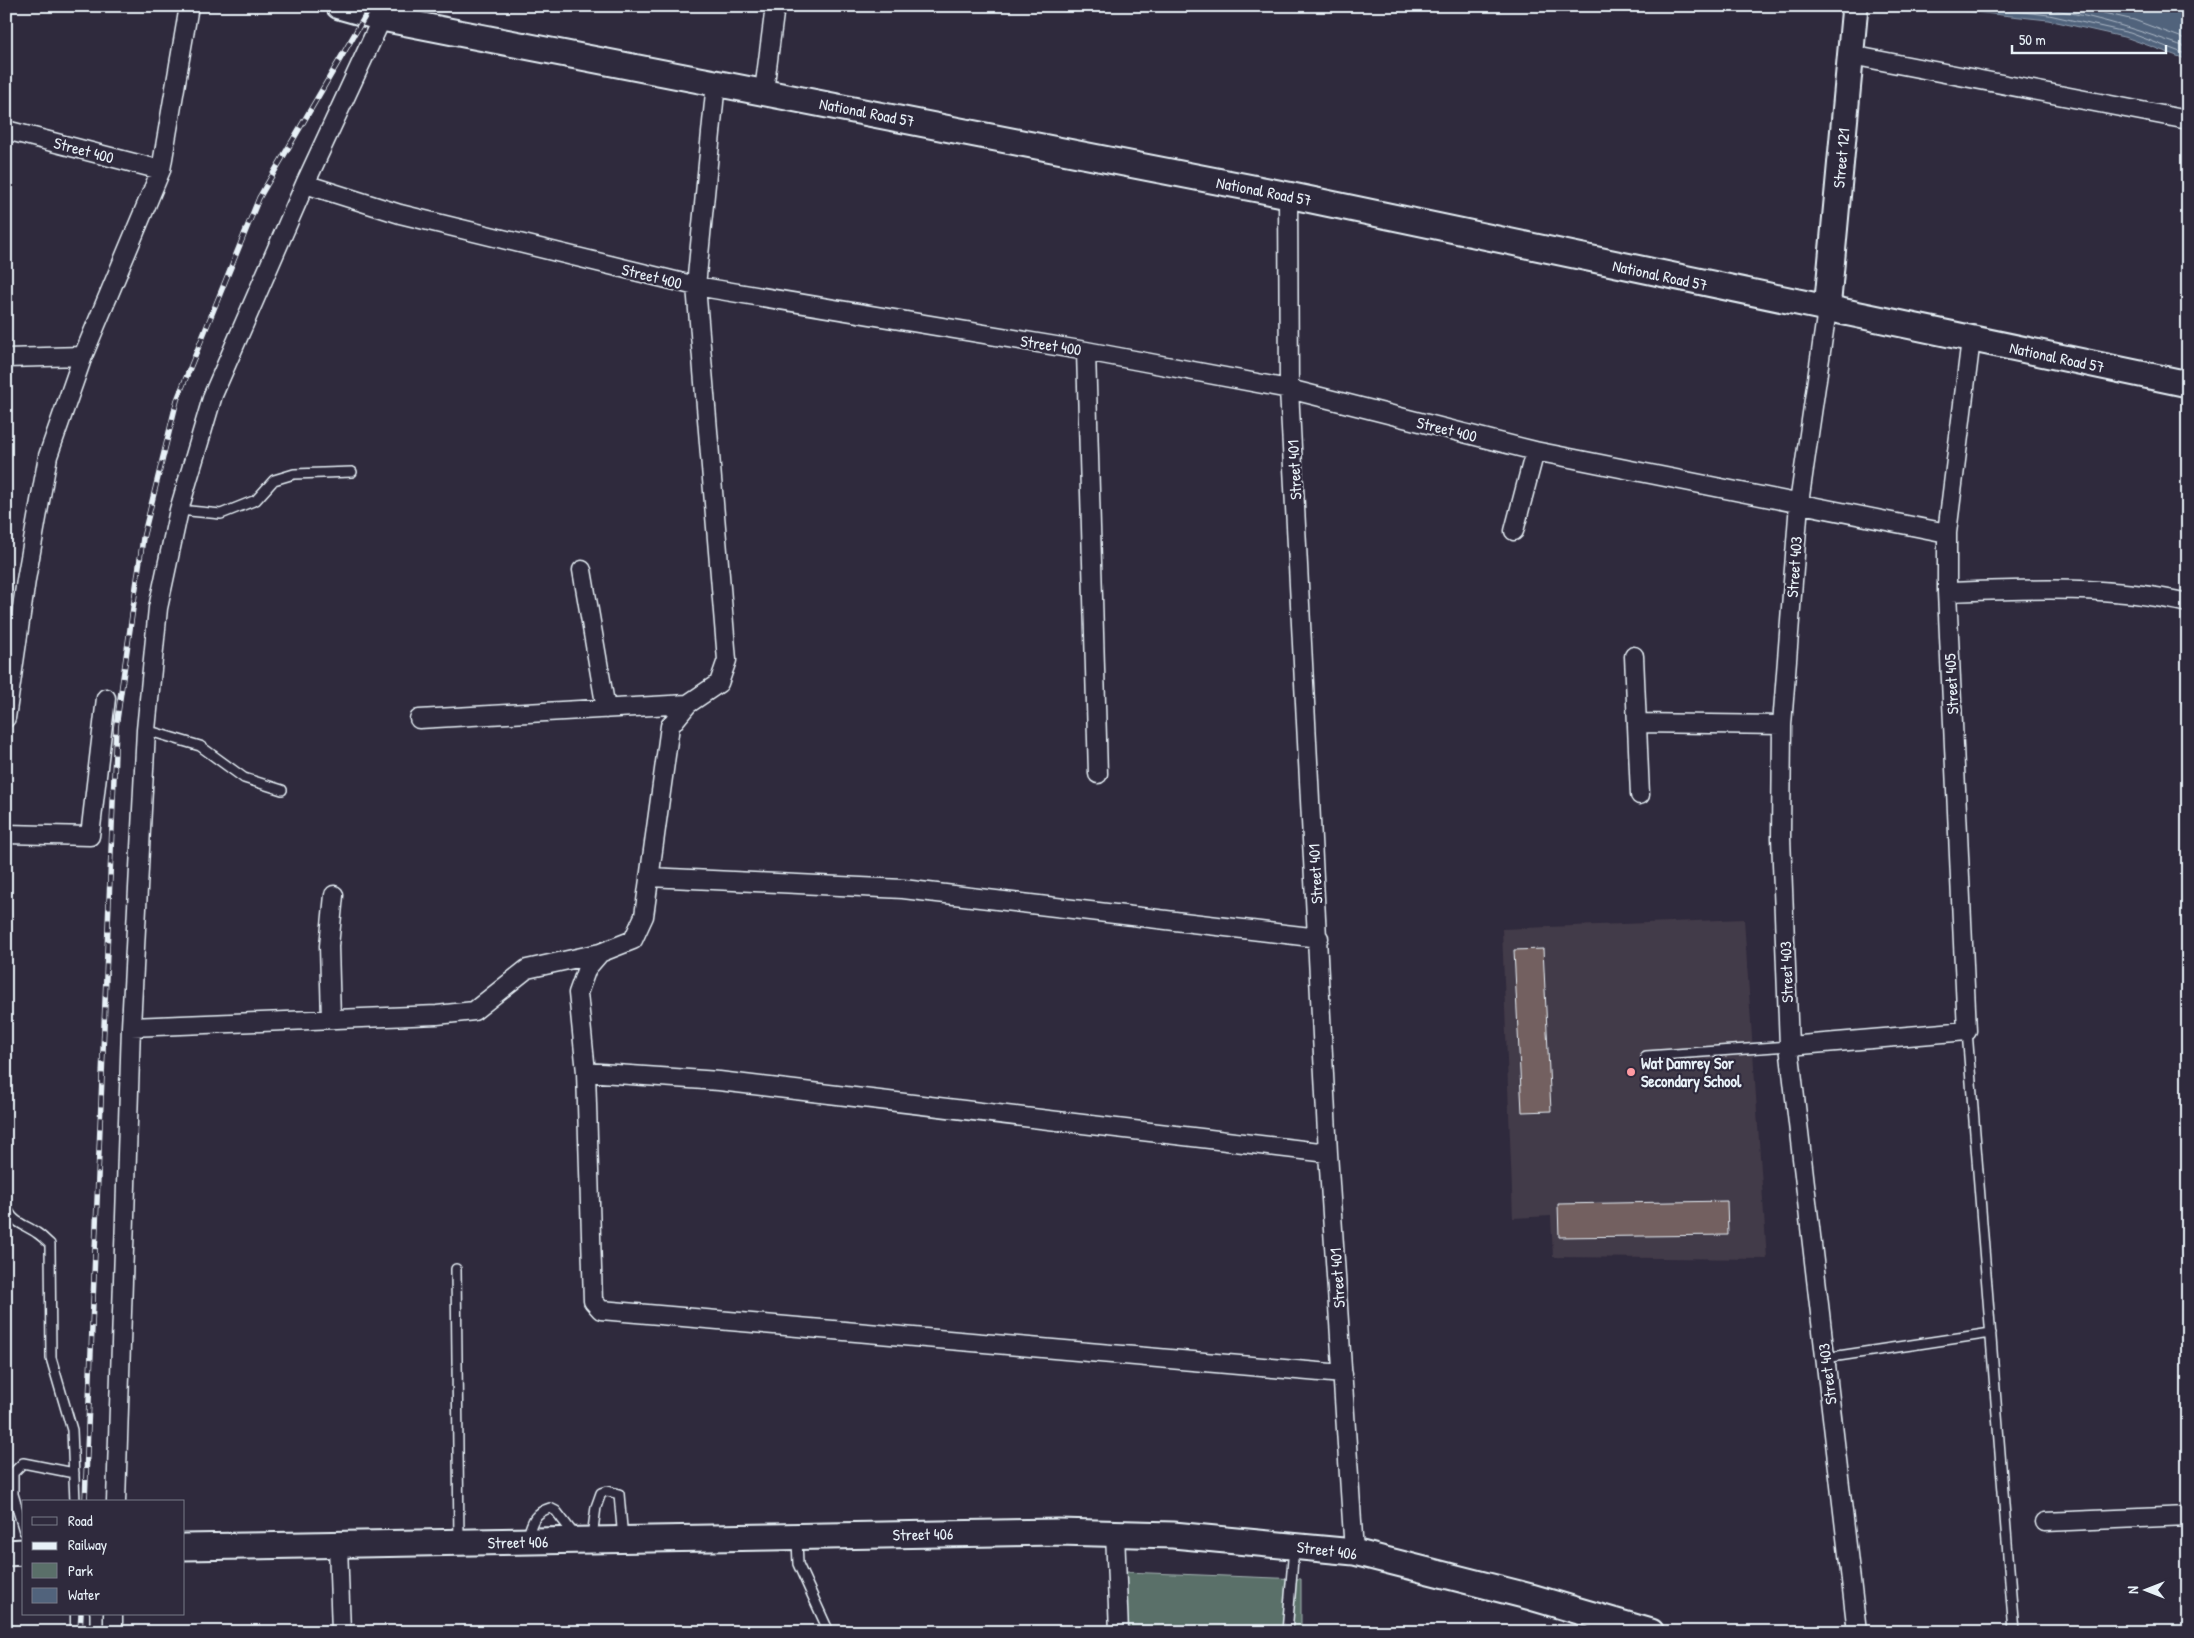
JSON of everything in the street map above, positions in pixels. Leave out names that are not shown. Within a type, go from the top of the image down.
[{"type":"main road","name":"National Road 57","points":[[339,6],[387,12],[716,82],[1288,195],[1827,310],[2188,384]]},
{"type":"main road","name":"Street 121","points":[[1827,310],[1855,6]]},
{"type":"main road","name":"Street 406","points":[[185,1548],[797,1536],[1115,1533],[1354,1552],[1531,1597],[1651,1632]]},
{"type":"main road","points":[[6,1554],[22,1552]]},
{"type":"street","points":[[6,718],[26,580],[48,456],[83,356],[161,170],[189,6]]},
{"type":"street","points":[[764,91],[775,6]]},
{"type":"street","points":[[116,1500],[131,1027],[146,730],[158,608],[179,510],[213,395],[305,184],[387,12]]},
{"type":"street","points":[[1851,55],[2188,120]]},
{"type":"street","points":[[131,1027],[437,1015],[474,1010],[527,969],[600,953],[633,940],[644,916],[670,726],[688,704],[719,683],[727,660],[696,286],[716,82]]},
{"type":"street","name":"Street 400","points":[[6,130],[161,170]]},
{"type":"street","name":"Street 400","points":[[305,184],[400,214],[696,286],[1086,351],[1289,389],[1535,451],[1947,533]]},
{"type":"street","name":"Street 401","points":[[1288,195],[1289,389],[1319,938],[1328,1153],[1354,1552]]},
{"type":"street","name":"Street 403","points":[[1827,310],[1799,503],[1782,724],[1781,837],[1789,1046],[1857,1632]]},
{"type":"street","name":"Street 405","points":[[1967,1031],[1947,592],[1947,533],[1971,339]]},
{"type":"street","points":[[1086,351],[1098,774]]},
{"type":"street","points":[[6,358],[83,356]]},
{"type":"street","points":[[1514,531],[1535,451]]},
{"type":"street","points":[[582,570],[606,709]]},
{"type":"street","points":[[1947,592],[2073,590],[2162,597],[2188,603]]},
{"type":"street","points":[[1634,656],[1640,796]]},
{"type":"street","points":[[6,834],[90,836],[106,698]]},
{"type":"street","points":[[419,719],[688,704]]},
{"type":"street","points":[[1637,722],[1782,724]]},
{"type":"street","points":[[649,877],[903,889],[1319,938]]},
{"type":"street","points":[[331,1019],[329,946],[334,895]]},
{"type":"street","points":[[600,953],[587,968],[578,993],[586,1072],[593,1301],[601,1310],[1343,1374]]},
{"type":"street","points":[[1789,1046],[1967,1031]]},
{"type":"street","points":[[586,1072],[720,1081],[1328,1153]]},
{"type":"street","points":[[2044,1522],[2188,1516]]},
{"type":"street","points":[[1115,1533],[1119,1632]]},
{"type":"street","points":[[338,1545],[342,1632]]},
{"type":"street","points":[[80,1616],[80,1632]]},
{"type":"street","points":[[113,1616],[113,1632]]},
{"type":"lane","points":[[179,510],[221,514],[256,500],[274,480],[294,474],[352,472]]},
{"type":"lane","points":[[146,730],[200,746],[244,778],[282,790]]},
{"type":"lane","points":[[1967,1031],[2014,1632]]},
{"type":"lane","points":[[1646,1056],[1789,1046]]},
{"type":"lane","points":[[6,1206],[9,1214],[20,1225],[37,1233],[50,1244],[51,1358],[72,1430],[75,1500]]},
{"type":"lane","points":[[456,1269],[460,1543]]},
{"type":"lane","points":[[1825,1358],[1991,1333]]},
{"type":"lane","points":[[22,1524],[13,1494],[13,1473],[23,1463],[74,1474]]},
{"type":"lane","points":[[526,1541],[534,1517],[539,1511],[550,1508],[556,1511],[585,1540],[601,1493],[607,1491],[619,1494],[623,1540]]},
{"type":"lane","points":[[797,1536],[798,1564],[829,1632]]},
{"type":"lane","points":[[1287,1632],[1294,1546]]},
{"type":"shaded area","name":"Wat Damrey Sor Secondary School","points":[[1744,919],[1767,1259],[1553,1257],[1551,1216],[1513,1218],[1502,929]]},
{"type":"green space","points":[[1125,1572],[1301,1579],[1301,1632],[1127,1632]]},
{"type":"water","points":[[1965,6],[2188,6],[2188,60],[2128,38],[2048,20],[1965,11]]},
{"type":"building","points":[[1543,949],[1551,1111],[1522,1112],[1514,950]]},
{"type":"building","points":[[1727,1201],[1728,1235],[1559,1237],[1558,1204]]},
{"type":"railway","points":[[85,1500],[116,727],[143,538],[177,400],[259,198],[371,6]]},
{"type":"railway","points":[[80,1632],[81,1616]]},
{"type":"place","name":"Wat Damrey Sor Secondary School","points":[[1631,1072]]}]
